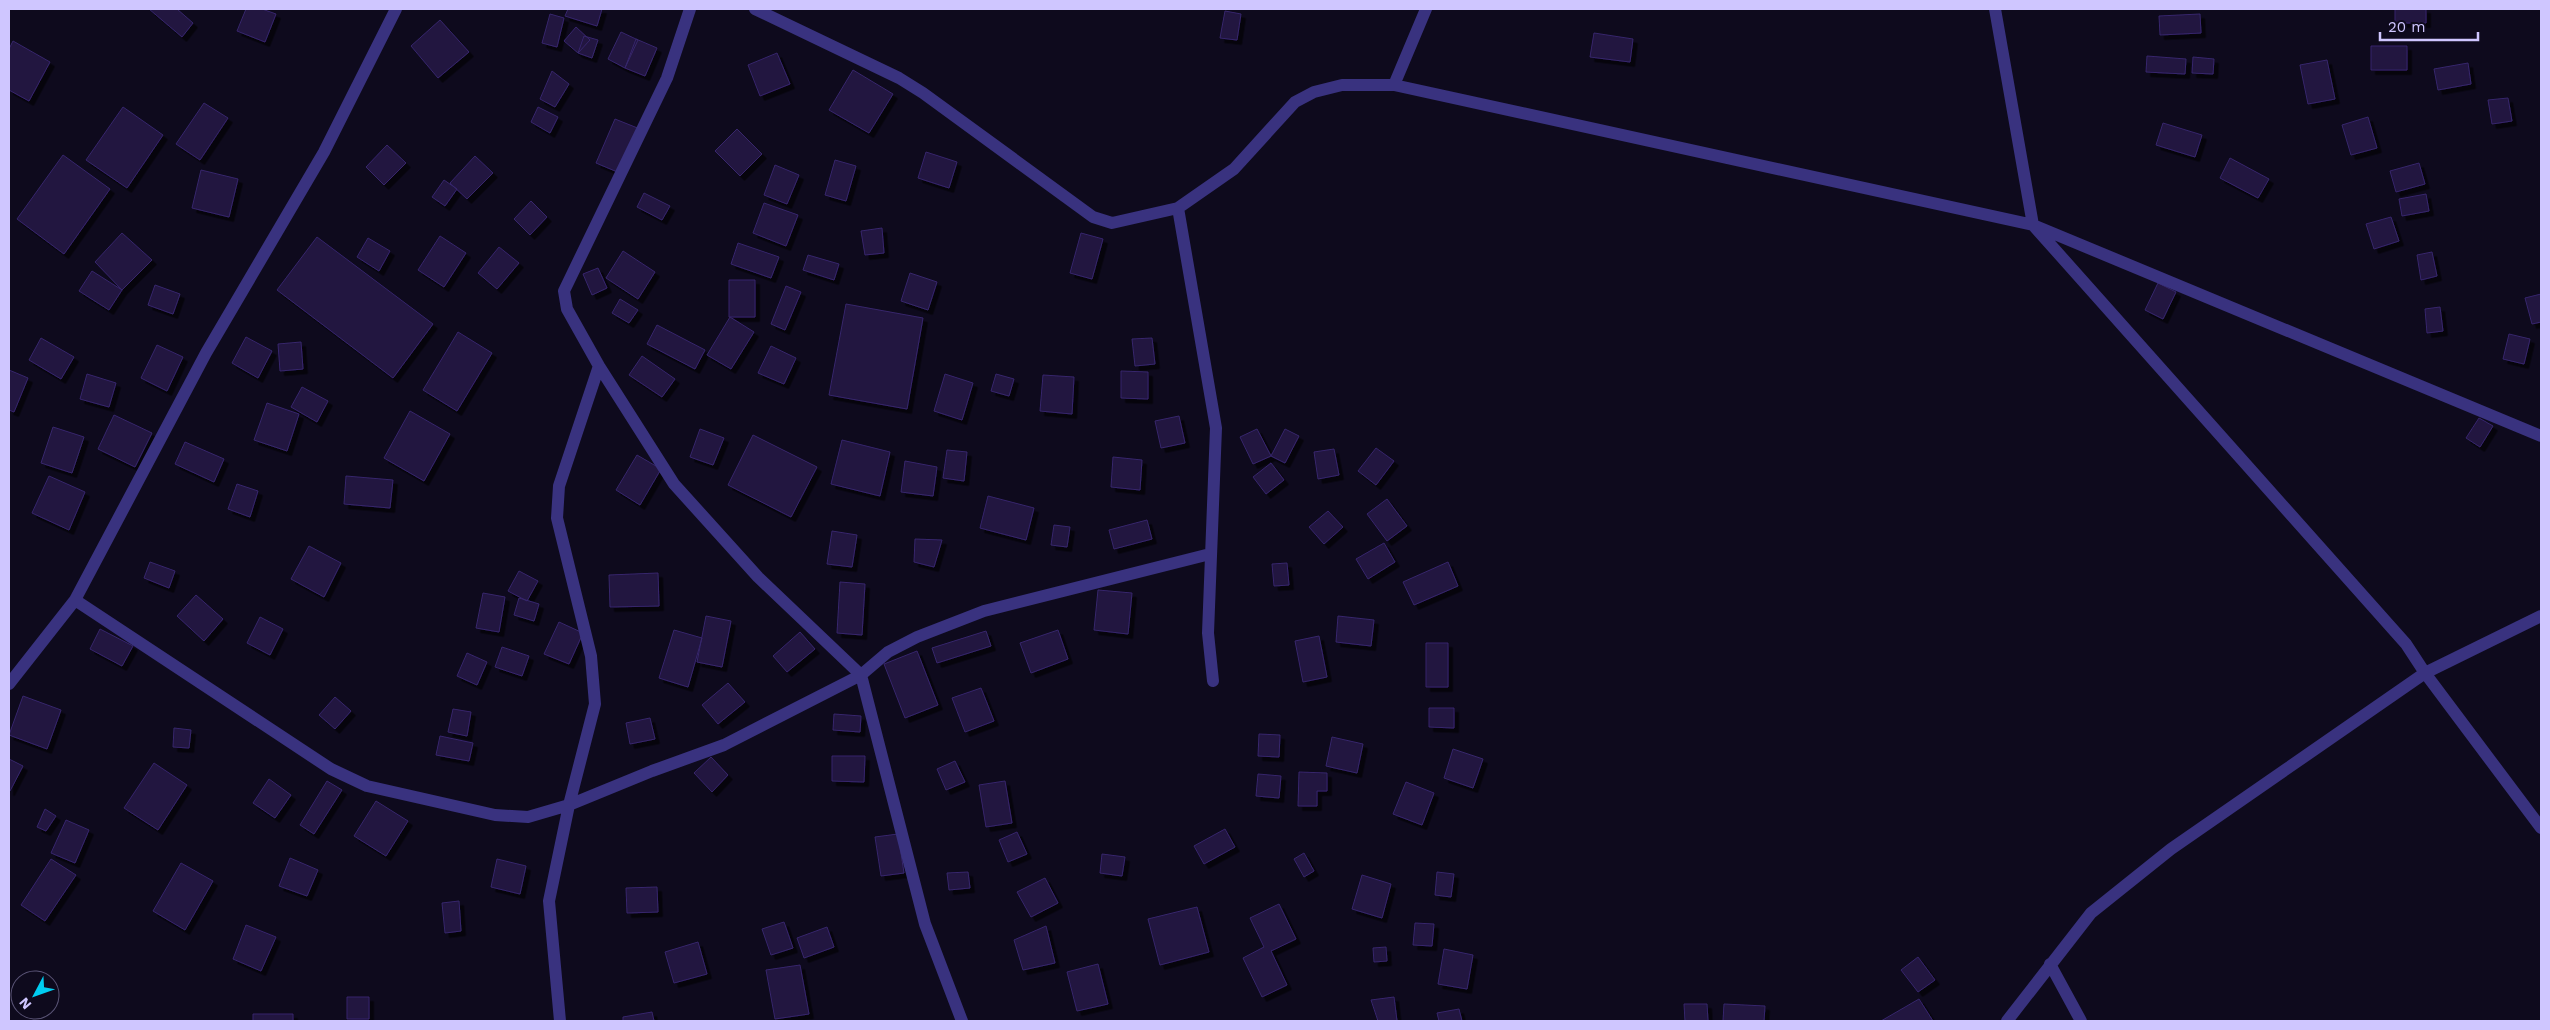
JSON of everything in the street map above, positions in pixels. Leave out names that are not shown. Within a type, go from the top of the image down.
[{"type":"street","points":[[9,684],[75,600],[206,353],[324,152],[396,9]]},
{"type":"street","points":[[690,9],[668,78],[564,291],[567,309],[599,366],[674,484],[758,577],[861,674],[925,924],[962,1021]]},
{"type":"street","points":[[755,9],[898,78],[923,93],[1093,217],[1112,224],[1178,208],[1234,169],[1295,102],[1314,92],[1342,85],[1394,86],[2033,225],[2541,436]]},
{"type":"street","points":[[1394,86],[1426,9]]},
{"type":"street","points":[[1995,9],[2033,225],[2383,616],[2406,644],[2425,673],[2541,828]]},
{"type":"street","points":[[1178,208],[1216,428],[1208,633],[1213,681]]},
{"type":"street","points":[[560,1021],[549,901],[569,805],[595,704],[592,656],[557,518],[560,486],[599,366]]},
{"type":"street","points":[[75,600],[331,769],[367,786],[494,815],[528,817],[569,805],[652,771],[724,745],[861,674],[888,652],[917,637],[984,611],[1210,554]]},
{"type":"street","points":[[2006,1021],[2091,913],[2171,849],[2425,673],[2541,616]]},
{"type":"street","points":[[2050,964],[2080,1021]]},
{"type":"building","points":[[149,9],[177,9],[193,23],[182,37]]},
{"type":"building","points":[[246,9],[262,9],[276,14],[265,42],[237,31]]},
{"type":"building","points":[[568,9],[602,9],[597,26],[565,16]]},
{"type":"building","points":[[2395,9],[2426,9],[2426,23],[2395,23]]},
{"type":"building","points":[[1225,11],[1241,14],[1237,40],[1220,38]]},
{"type":"building","points":[[550,14],[564,18],[557,47],[542,43]]},
{"type":"building","points":[[2200,14],[2201,33],[2160,35],[2159,16]]},
{"type":"building","points":[[440,20],[469,52],[438,78],[411,46]]},
{"type":"building","points":[[576,27],[590,40],[578,53],[564,41]]},
{"type":"building","points":[[621,32],[638,40],[625,68],[608,59]]},
{"type":"building","points":[[1594,33],[1633,39],[1630,62],[1590,57]]},
{"type":"building","points":[[584,36],[598,40],[592,58],[578,53]]},
{"type":"building","points":[[636,39],[657,48],[645,76],[625,68]]},
{"type":"building","points":[[13,41],[50,62],[29,101],[9,90],[9,49]]},
{"type":"building","points":[[2371,46],[2407,46],[2407,70],[2371,70]]},
{"type":"building","points":[[777,53],[790,84],[760,96],[748,65]]},
{"type":"building","points":[[2147,56],[2186,59],[2185,74],[2146,72]]},
{"type":"building","points":[[2193,57],[2214,59],[2213,74],[2192,73]]},
{"type":"building","points":[[2327,60],[2335,99],[2308,104],[2300,65]]},
{"type":"building","points":[[2468,63],[2471,84],[2438,90],[2434,69]]},
{"type":"building","points":[[853,70],[893,94],[869,133],[829,110]]},
{"type":"building","points":[[552,71],[569,84],[555,107],[540,99]]},
{"type":"building","points":[[2508,98],[2512,121],[2492,124],[2488,100]]},
{"type":"building","points":[[204,103],[228,118],[200,160],[176,144]]},
{"type":"building","points":[[123,107],[163,135],[127,188],[86,160]]},
{"type":"building","points":[[538,107],[558,117],[550,133],[531,122]]},
{"type":"building","points":[[2368,117],[2377,148],[2351,155],[2342,125]]},
{"type":"building","points":[[615,119],[640,129],[620,173],[596,163]]},
{"type":"building","points":[[2163,123],[2202,135],[2195,157],[2156,145]]},
{"type":"building","points":[[737,129],[762,154],[740,176],[715,151]]},
{"type":"building","points":[[387,145],[406,163],[384,185],[366,167]]},
{"type":"building","points":[[926,152],[957,162],[949,188],[918,178]]},
{"type":"building","points":[[63,155],[110,189],[64,254],[17,219]]},
{"type":"building","points":[[475,156],[493,173],[467,199],[450,183]]},
{"type":"building","points":[[2230,158],[2269,179],[2258,198],[2220,178]]},
{"type":"building","points":[[835,160],[856,166],[846,201],[825,195]]},
{"type":"building","points":[[2419,163],[2425,184],[2396,192],[2390,171]]},
{"type":"building","points":[[775,165],[799,175],[787,204],[764,195]]},
{"type":"building","points":[[201,170],[238,179],[229,217],[192,208]]},
{"type":"building","points":[[444,180],[457,189],[445,206],[432,197]]},
{"type":"building","points":[[644,193],[670,206],[662,220],[637,207]]},
{"type":"building","points":[[2426,194],[2429,211],[2402,216],[2399,199]]},
{"type":"building","points":[[531,201],[547,217],[530,235],[514,219]]},
{"type":"building","points":[[764,203],[798,215],[786,246],[753,233]]},
{"type":"building","points":[[2391,217],[2399,241],[2374,249],[2366,224]]},
{"type":"building","points":[[882,228],[884,253],[865,255],[861,231]]},
{"type":"building","points":[[122,233],[152,260],[122,290],[95,262]]},
{"type":"building","points":[[1081,233],[1103,239],[1092,279],[1070,273]]},
{"type":"building","points":[[440,236],[466,253],[444,287],[418,270]]},
{"type":"building","points":[[317,237],[433,324],[393,378],[277,290]]},
{"type":"building","points":[[368,238],[390,251],[379,271],[357,257]]},
{"type":"building","points":[[738,243],[779,257],[771,278],[731,264]]},
{"type":"building","points":[[499,247],[519,263],[497,289],[478,273]]},
{"type":"building","points":[[623,251],[655,272],[638,299],[606,278]]},
{"type":"building","points":[[2432,252],[2437,276],[2421,280],[2417,255]]},
{"type":"building","points":[[808,255],[839,264],[834,280],[803,270]]},
{"type":"building","points":[[598,268],[607,288],[592,295],[583,274]]},
{"type":"building","points":[[92,271],[122,290],[109,310],[79,291]]},
{"type":"building","points":[[910,273],[937,282],[928,310],[901,301]]},
{"type":"building","points":[[729,280],[755,280],[755,317],[729,317]]},
{"type":"building","points":[[2158,283],[2176,292],[2163,319],[2145,310]]},
{"type":"building","points":[[155,285],[180,294],[173,314],[148,305]]},
{"type":"building","points":[[786,286],[801,292],[785,330],[771,324]]},
{"type":"building","points":[[2541,294],[2541,322],[2532,324],[2525,298]]},
{"type":"building","points":[[620,299],[638,310],[629,323],[612,313]]},
{"type":"building","points":[[846,304],[923,318],[907,409],[829,395]]},
{"type":"building","points":[[2440,307],[2443,331],[2427,333],[2425,309]]},
{"type":"building","points":[[730,317],[754,332],[731,369],[707,355]]},
{"type":"building","points":[[657,325],[705,350],[695,369],[647,344]]},
{"type":"building","points":[[458,332],[492,353],[457,411],[423,390]]},
{"type":"building","points":[[2509,334],[2530,339],[2524,364],[2503,359]]},
{"type":"building","points":[[246,337],[272,351],[258,378],[232,363]]},
{"type":"building","points":[[41,338],[74,357],[61,379],[29,360]]},
{"type":"building","points":[[1152,338],[1155,364],[1135,366],[1132,339]]},
{"type":"building","points":[[301,342],[303,369],[280,371],[278,344]]},
{"type":"building","points":[[157,345],[183,357],[167,391],[141,378]]},
{"type":"building","points":[[771,346],[796,358],[784,384],[758,373]]},
{"type":"building","points":[[642,356],[675,379],[662,397],[629,375]]},
{"type":"building","points":[[9,370],[28,378],[14,412],[9,410]]},
{"type":"building","points":[[1121,371],[1148,372],[1148,399],[1121,398]]},
{"type":"building","points":[[87,374],[116,383],[109,407],[80,399]]},
{"type":"building","points":[[945,374],[973,383],[962,420],[934,411]]},
{"type":"building","points":[[996,374],[1014,379],[1009,396],[991,391]]},
{"type":"building","points":[[1043,375],[1074,377],[1072,414],[1040,411]]},
{"type":"building","points":[[302,387],[328,401],[317,422],[291,407]]},
{"type":"building","points":[[267,403],[299,414],[287,451],[254,440]]},
{"type":"building","points":[[410,411],[450,434],[424,481],[384,458]]},
{"type":"building","points":[[114,415],[152,433],[135,467],[98,449]]},
{"type":"building","points":[[1179,416],[1185,443],[1161,448],[1155,421]]},
{"type":"building","points":[[2479,418],[2493,426],[2480,447],[2466,438]]},
{"type":"building","points":[[53,427],[84,437],[72,473],[41,463]]},
{"type":"building","points":[[700,429],[724,438],[713,465],[690,457]]},
{"type":"building","points":[[1257,429],[1271,456],[1253,464],[1240,437]]},
{"type":"building","points":[[1285,429],[1299,436],[1285,463],[1271,456]]},
{"type":"building","points":[[753,435],[817,467],[791,517],[728,485]]},
{"type":"building","points":[[842,440],[890,452],[880,496],[831,484]]},
{"type":"building","points":[[185,442],[224,459],[214,482],[175,464]]},
{"type":"building","points":[[1376,448],[1394,461],[1376,485],[1358,471]]},
{"type":"building","points":[[1334,449],[1339,475],[1318,479],[1314,452]]},
{"type":"building","points":[[947,450],[967,452],[964,481],[943,478]]},
{"type":"building","points":[[637,455],[661,469],[640,505],[616,490]]},
{"type":"building","points":[[1113,457],[1142,460],[1140,490],[1111,487]]},
{"type":"building","points":[[905,461],[937,467],[933,496],[901,492]]},
{"type":"building","points":[[1271,463],[1284,480],[1266,494],[1253,477]]},
{"type":"building","points":[[49,476],[85,492],[69,530],[32,513]]},
{"type":"building","points":[[346,476],[393,480],[390,508],[344,504]]},
{"type":"building","points":[[237,484],[258,491],[250,517],[228,509]]},
{"type":"building","points":[[988,496],[1034,508],[1026,540],[980,528]]},
{"type":"building","points":[[1387,499],[1407,526],[1387,541],[1367,514]]},
{"type":"building","points":[[1328,511],[1343,527],[1324,544],[1309,527]]},
{"type":"building","points":[[1147,520],[1152,539],[1114,549],[1109,530]]},
{"type":"building","points":[[1054,525],[1070,527],[1067,547],[1051,545]]},
{"type":"building","points":[[832,531],[857,535],[852,567],[827,564]]},
{"type":"building","points":[[915,539],[942,540],[934,567],[914,562]]},
{"type":"building","points":[[1384,543],[1395,562],[1368,579],[1356,559]]},
{"type":"building","points":[[309,546],[341,563],[324,597],[291,579]]},
{"type":"building","points":[[150,562],[175,571],[169,588],[144,578]]},
{"type":"building","points":[[1448,562],[1458,586],[1414,605],[1403,582]]},
{"type":"building","points":[[1287,563],[1289,585],[1274,586],[1272,564]]},
{"type":"building","points":[[519,571],[538,581],[527,601],[508,591]]},
{"type":"building","points":[[658,573],[659,606],[610,607],[609,575]]},
{"type":"building","points":[[840,582],[865,584],[862,635],[837,633]]},
{"type":"building","points":[[1098,590],[1132,593],[1128,634],[1094,630]]},
{"type":"building","points":[[483,593],[505,597],[499,632],[476,628]]},
{"type":"building","points":[[196,595],[223,619],[204,641],[177,616]]},
{"type":"building","points":[[519,598],[539,604],[534,621],[514,615]]},
{"type":"building","points":[[706,616],[731,621],[722,667],[697,662]]},
{"type":"building","points":[[1338,616],[1374,620],[1371,646],[1336,642]]},
{"type":"building","points":[[260,617],[283,629],[270,655],[247,643]]},
{"type":"building","points":[[559,622],[583,633],[569,664],[544,654]]},
{"type":"building","points":[[100,629],[133,646],[122,666],[90,649]]},
{"type":"building","points":[[674,630],[702,638],[688,687],[659,678]]},
{"type":"building","points":[[1058,630],[1068,659],[1031,673],[1020,643]]},
{"type":"building","points":[[986,631],[991,646],[937,663],[932,648]]},
{"type":"building","points":[[800,632],[815,649],[787,672],[773,656]]},
{"type":"building","points":[[1319,636],[1327,677],[1303,682],[1295,641]]},
{"type":"building","points":[[1426,643],[1448,643],[1448,687],[1426,687]]},
{"type":"building","points":[[502,647],[529,656],[522,676],[495,667]]},
{"type":"building","points":[[917,651],[938,705],[905,718],[884,664]]},
{"type":"building","points":[[467,653],[487,662],[477,685],[457,676]]},
{"type":"building","points":[[728,683],[745,702],[718,724],[702,705]]},
{"type":"building","points":[[981,688],[994,721],[965,732],[952,698]]},
{"type":"building","points":[[23,696],[61,710],[47,749],[9,735]]},
{"type":"building","points":[[335,697],[351,711],[335,729],[319,715]]},
{"type":"building","points":[[1429,708],[1454,708],[1454,728],[1429,727]]},
{"type":"building","points":[[453,709],[471,712],[467,736],[448,732]]},
{"type":"building","points":[[834,714],[861,716],[860,732],[833,730]]},
{"type":"building","points":[[650,718],[655,739],[630,744],[626,723]]},
{"type":"building","points":[[174,728],[191,730],[189,748],[173,747]]},
{"type":"building","points":[[1259,734],[1280,735],[1279,757],[1258,756]]},
{"type":"building","points":[[440,736],[473,743],[469,761],[436,755]]},
{"type":"building","points":[[1332,737],[1363,744],[1357,773],[1326,766]]},
{"type":"building","points":[[1453,749],[1483,759],[1473,788],[1444,778]]},
{"type":"building","points":[[832,756],[865,756],[864,782],[832,781]]},
{"type":"building","points":[[711,757],[728,775],[712,792],[694,773]]},
{"type":"building","points":[[9,759],[23,766],[10,791],[9,791]]},
{"type":"building","points":[[955,761],[965,782],[946,790],[937,769]]},
{"type":"building","points":[[154,763],[187,785],[158,830],[124,808]]},
{"type":"building","points":[[1299,772],[1327,773],[1327,791],[1317,791],[1317,806],[1298,806]]},
{"type":"building","points":[[1258,774],[1281,776],[1279,798],[1256,796]]},
{"type":"building","points":[[269,779],[291,795],[275,818],[253,803]]},
{"type":"building","points":[[327,781],[342,790],[314,834],[300,825]]},
{"type":"building","points":[[1005,781],[1012,823],[986,827],[979,785]]},
{"type":"building","points":[[1406,782],[1434,793],[1422,825],[1393,814]]},
{"type":"building","points":[[376,801],[408,821],[386,856],[354,836]]},
{"type":"building","points":[[45,809],[56,816],[46,831],[37,827]]},
{"type":"building","points":[[66,820],[89,830],[75,863],[51,853]]},
{"type":"building","points":[[1225,829],[1235,847],[1204,864],[1194,846]]},
{"type":"building","points":[[1017,832],[1027,854],[1008,862],[999,840]]},
{"type":"building","points":[[898,834],[904,873],[881,876],[875,837]]},
{"type":"building","points":[[1304,853],[1314,871],[1304,877],[1294,859]]},
{"type":"building","points":[[1102,854],[1125,857],[1122,876],[1100,873]]},
{"type":"building","points":[[290,858],[318,870],[307,896],[279,886]]},
{"type":"building","points":[[51,859],[76,875],[45,921],[21,905]]},
{"type":"building","points":[[497,859],[526,866],[520,894],[491,887]]},
{"type":"building","points":[[181,863],[213,881],[185,930],[153,911]]},
{"type":"building","points":[[968,872],[970,888],[949,890],[947,873]]},
{"type":"building","points":[[1437,872],[1454,874],[1451,897],[1435,895]]},
{"type":"building","points":[[1362,875],[1391,884],[1382,918],[1352,909]]},
{"type":"building","points":[[1045,878],[1058,903],[1031,917],[1017,892]]},
{"type":"building","points":[[657,887],[658,912],[627,913],[626,888]]},
{"type":"building","points":[[459,901],[461,931],[445,933],[442,903]]},
{"type":"building","points":[[1279,904],[1296,939],[1271,951],[1287,985],[1262,997],[1243,958],[1264,947],[1250,918]]},
{"type":"building","points":[[1197,907],[1209,952],[1160,965],[1148,919]]},
{"type":"building","points":[[784,922],[793,948],[771,955],[762,929]]},
{"type":"building","points":[[1415,923],[1434,924],[1432,946],[1413,945]]},
{"type":"building","points":[[246,925],[276,937],[261,971],[233,959]]},
{"type":"building","points":[[1046,926],[1055,963],[1023,970],[1014,940]]},
{"type":"building","points":[[827,927],[834,947],[804,958],[797,938]]},
{"type":"building","points":[[698,942],[707,974],[674,983],[665,952]]},
{"type":"building","points":[[1386,947],[1387,961],[1374,962],[1373,948]]},
{"type":"building","points":[[1444,949],[1473,955],[1467,989],[1438,984]]},
{"type":"building","points":[[1918,957],[1935,980],[1918,992],[1901,970]]},
{"type":"building","points":[[1098,964],[1108,1004],[1077,1011],[1067,972]]},
{"type":"building","points":[[800,965],[809,1014],[775,1019],[766,970]]},
{"type":"building","points":[[347,997],[369,997],[369,1019],[347,1019]]},
{"type":"building","points":[[1394,997],[1397,1021],[1378,1021],[1371,1000]]},
{"type":"building","points":[[1919,999],[1933,1021],[1881,1021]]},
{"type":"building","points":[[1684,1004],[1707,1004],[1708,1021],[1685,1021]]},
{"type":"building","points":[[1724,1004],[1765,1006],[1764,1021],[1723,1021]]},
{"type":"building","points":[[1459,1009],[1462,1021],[1439,1021],[1437,1013]]},
{"type":"building","points":[[652,1012],[654,1021],[623,1021],[623,1017]]},
{"type":"building","points":[[253,1014],[293,1014],[293,1021],[253,1021]]}]
